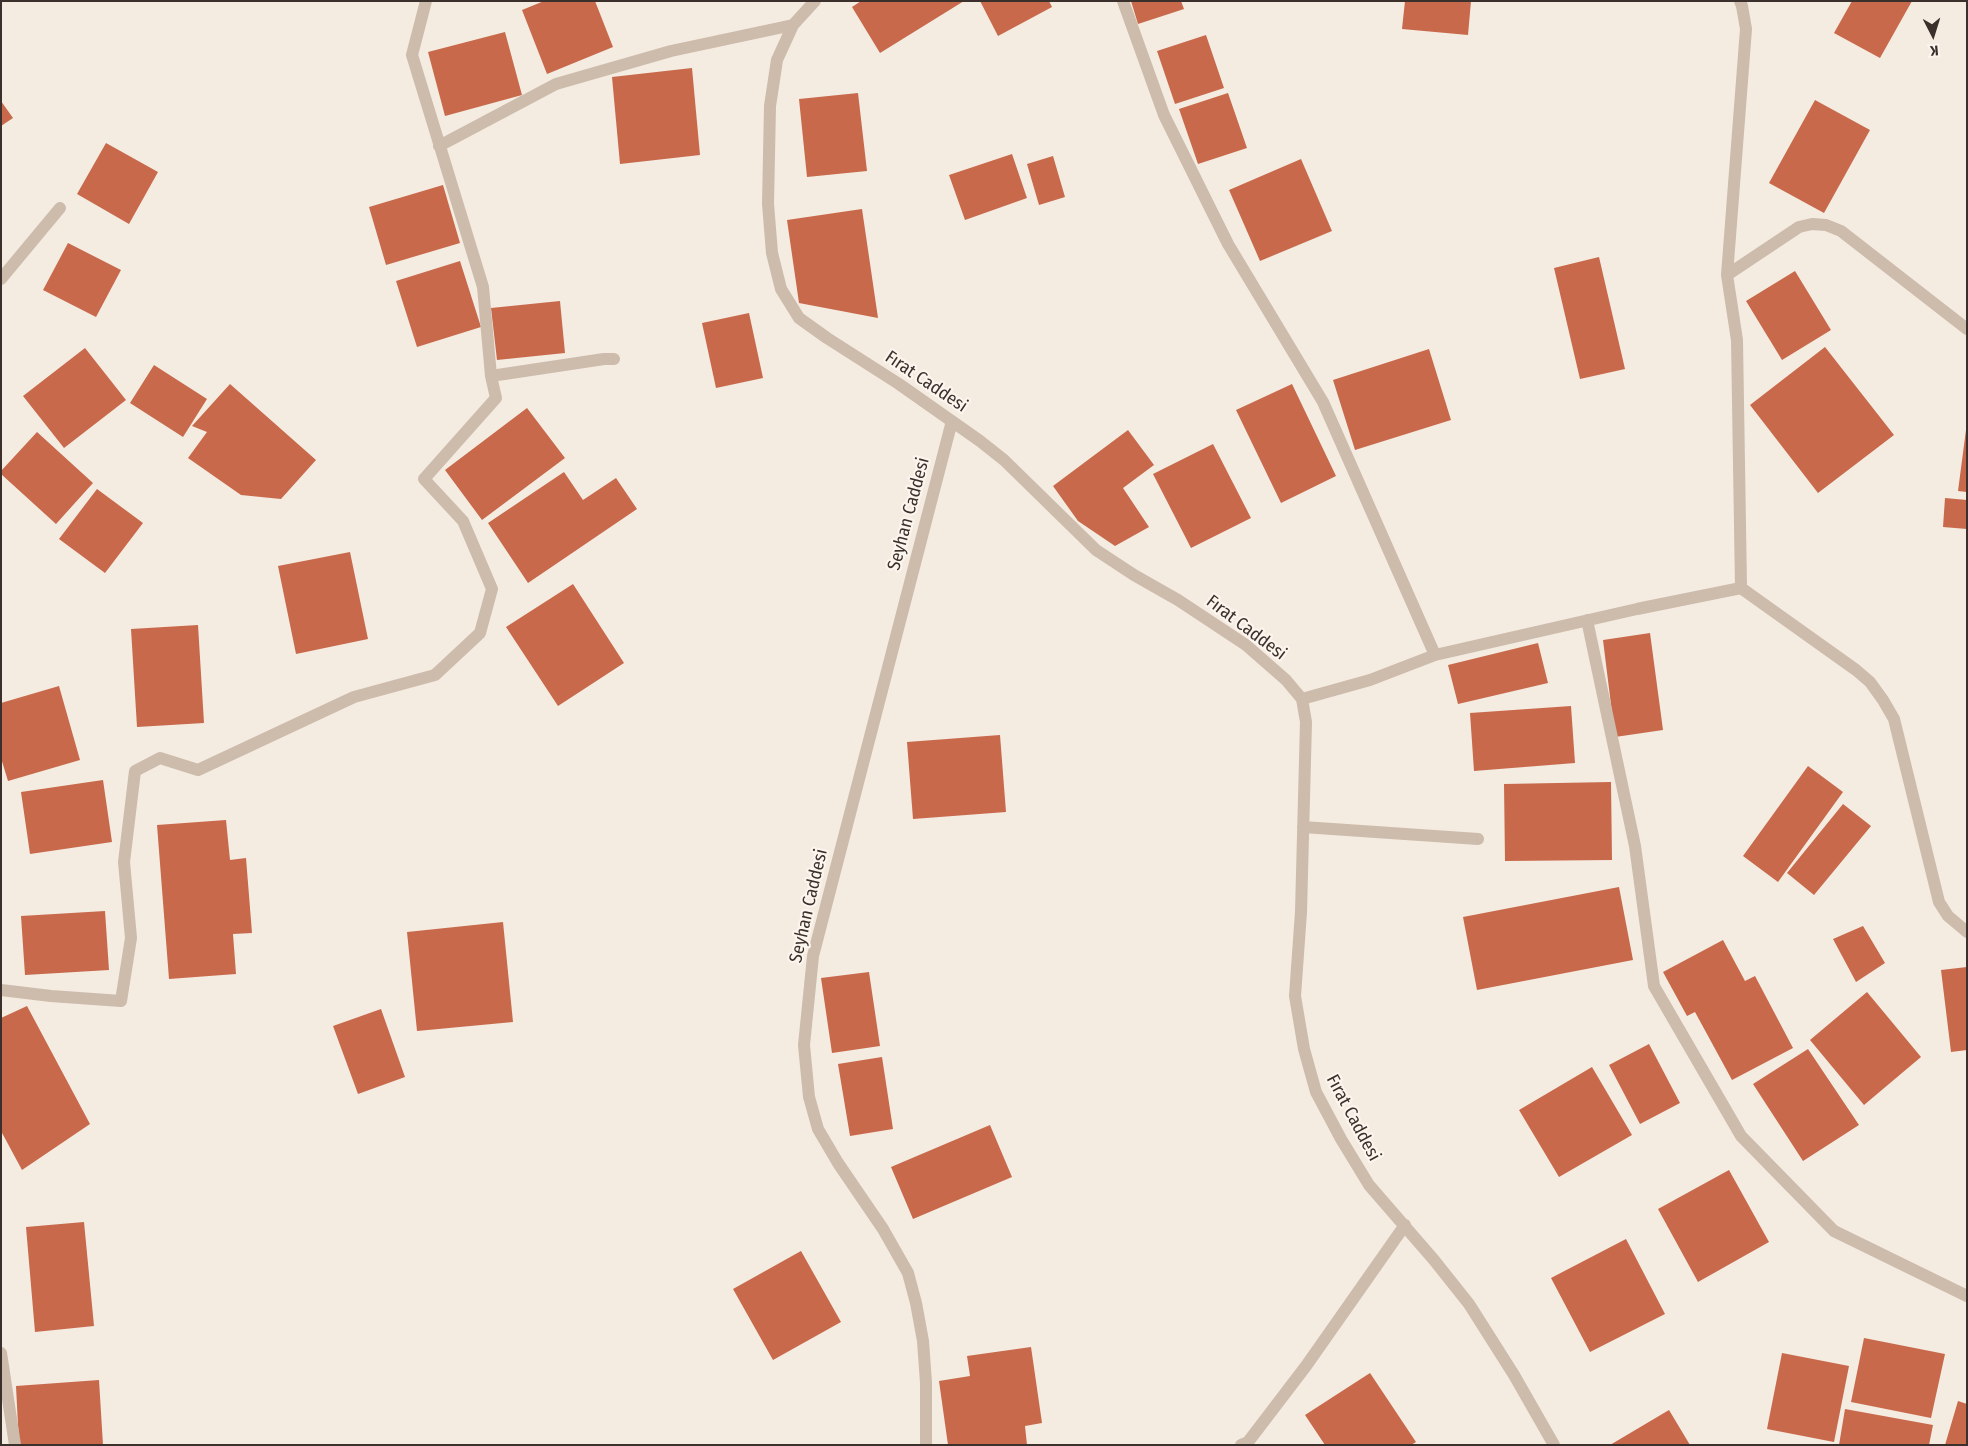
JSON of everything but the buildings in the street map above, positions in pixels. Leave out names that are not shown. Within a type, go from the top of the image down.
[{"type":"street","points":[[1,990],[121,1001],[130,938],[124,862],[134,771],[160,758],[198,770],[354,697],[435,675],[480,633],[492,589],[463,521],[424,479],[496,398],[491,376],[483,286],[412,55],[426,1]]},
{"type":"street","name":"Fırat Caddesi","points":[[814,1],[793,25],[778,60],[770,106],[768,143],[769,214],[772,253],[781,289],[799,318],[952,421],[1004,460],[1096,550],[1134,575],[1178,600],[1246,645],[1286,680],[1302,698],[1306,722],[1301,912],[1295,996],[1304,1049],[1316,1092],[1341,1139],[1369,1185],[1405,1225],[1470,1304],[1554,1445]]},
{"type":"street","points":[[1123,1],[1164,115],[1228,244],[1323,402],[1435,655]]},
{"type":"street","points":[[1740,1],[1746,29],[1727,275],[1737,340],[1741,588]]},
{"type":"street","points":[[439,146],[556,84],[671,51],[793,25]]},
{"type":"street","points":[[1,278],[60,208]]},
{"type":"street","points":[[1727,275],[1799,227],[1812,224],[1826,224],[1841,231],[1967,329]]},
{"type":"street","points":[[491,376],[604,359],[614,360]]},
{"type":"street","name":"Seyhan Caddesi","points":[[926,1445],[926,1383],[923,1341],[908,1273],[883,1230],[838,1163],[818,1129],[809,1097],[804,1045],[813,956],[952,421]]},
{"type":"street","points":[[1302,698],[1370,680],[1435,655],[1587,620],[1741,588],[1856,670],[1870,682],[1884,700],[1894,719],[1939,902],[1948,916],[1967,932]]},
{"type":"street","points":[[1587,620],[1635,846],[1654,986],[1741,1136],[1834,1231],[1967,1296]]},
{"type":"street","points":[[1303,827],[1478,839]]},
{"type":"street","points":[[1241,1445],[1248,1442],[1306,1366],[1405,1225]]},
{"type":"street","points":[[1,1354],[15,1445]]}]
